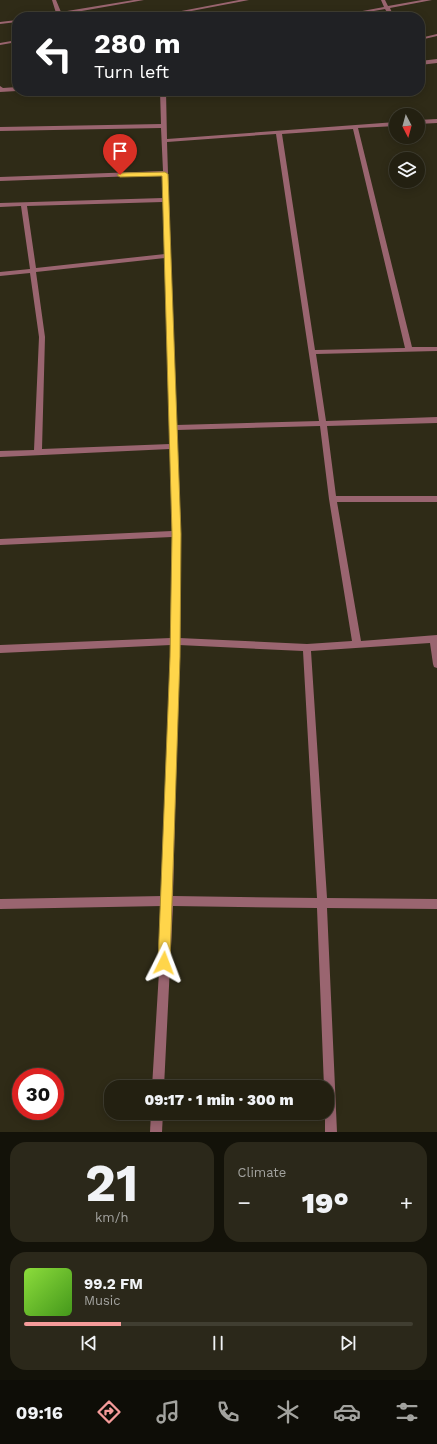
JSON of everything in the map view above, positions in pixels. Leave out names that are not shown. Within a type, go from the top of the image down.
[{"type":"street","points":[[54,0],[58,12]]},
{"type":"street","points":[[70,12],[142,0]]},
{"type":"street","points":[[180,12],[247,0]]},
{"type":"street","points":[[383,0],[390,12]]},
{"type":"street","points":[[360,12],[430,0]]},
{"type":"street","points":[[0,23],[12,22]]},
{"type":"street","points":[[425,37],[437,35]]},
{"type":"street","points":[[0,44],[12,42]]},
{"type":"street","points":[[425,62],[437,61]]},
{"type":"street","points":[[0,88],[0,90],[12,89]]},
{"type":"street","points":[[158,1080],[168,901],[175,641],[176,534],[163,96]]},
{"type":"street","points":[[425,122],[436,121],[437,129]]},
{"type":"street","points":[[164,141],[389,125]]},
{"type":"street","points":[[0,129],[164,126]]},
{"type":"street","points":[[355,127],[409,350]]},
{"type":"street","points":[[279,133],[323,423],[333,499],[357,645]]},
{"type":"street","points":[[0,179],[165,174]]},
{"type":"street","points":[[0,205],[166,200]]},
{"type":"street","points":[[24,204],[42,337],[38,452]]},
{"type":"street","points":[[0,274],[168,256]]},
{"type":"street","points":[[312,352],[437,349]]},
{"type":"street","points":[[173,428],[437,420]]},
{"type":"street","points":[[0,454],[174,446]]},
{"type":"street","points":[[333,499],[437,499]]},
{"type":"street","points":[[0,542],[176,534]]},
{"type":"street","points":[[0,649],[175,641],[307,648],[435,640],[437,664]]},
{"type":"street","points":[[307,648],[322,903],[331,1132]]},
{"type":"street","points":[[0,904],[168,901],[437,904]]},
{"type":"street","points":[[156,1120],[156,1132]]},
{"type":"route","points":[[120,175],[165,174],[176,534],[175,657],[168,901],[164,963]]}]
